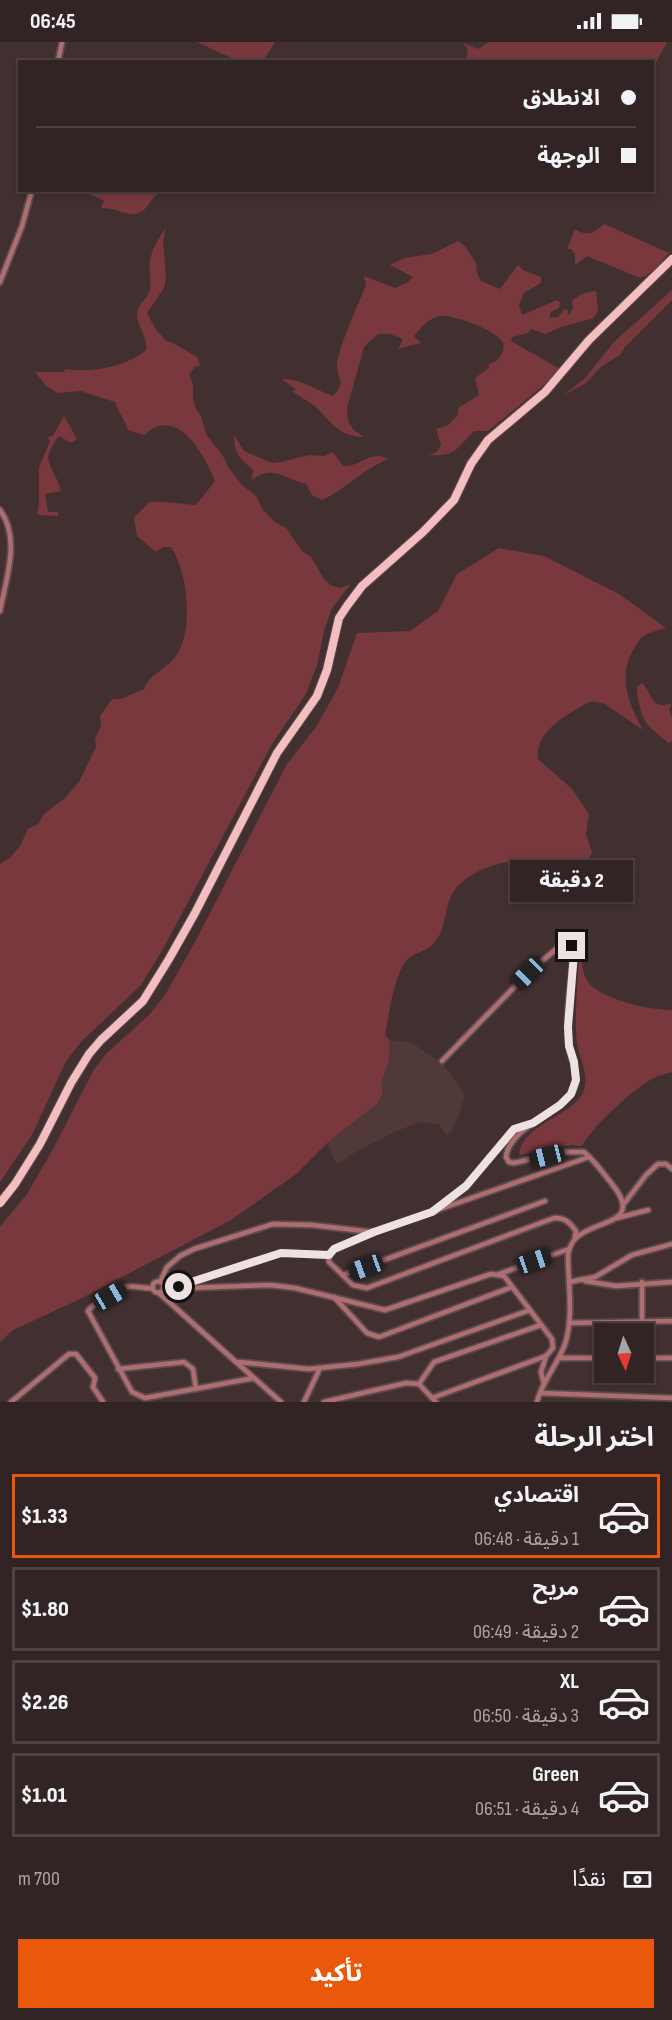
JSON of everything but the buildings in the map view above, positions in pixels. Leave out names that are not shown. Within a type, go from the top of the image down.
[{"type":"main road","points":[[0,1203],[40,1144],[71,1083],[89,1054],[153,987],[195,913],[277,753],[317,696],[327,670],[343,612],[362,586],[423,532],[454,500],[471,464],[488,440],[545,392],[563,374],[589,340],[672,259]]},
{"type":"street","points":[[58,60],[62,42]]},
{"type":"street","points":[[0,282],[22,226],[31,192]]},
{"type":"street","points":[[0,510],[9,527],[11,540],[0,611]]},
{"type":"street","points":[[442,1061],[528,973],[562,944],[571,944],[574,953],[569,1046],[574,1062],[575,1084],[567,1098],[521,1133],[506,1155],[509,1162],[519,1162],[574,1151],[584,1152],[619,1193],[623,1205]]},
{"type":"street","points":[[432,1212],[466,1186],[514,1129],[533,1123]]},
{"type":"street","points":[[537,1402],[568,1335],[569,1249],[576,1231],[564,1219],[554,1218],[367,1288],[353,1285],[329,1262],[329,1255],[334,1249],[374,1232],[589,1157]]},
{"type":"street","points":[[617,1218],[623,1205],[646,1175],[658,1164],[666,1164],[672,1169]]},
{"type":"street","points":[[343,1275],[545,1201]]},
{"type":"street","points":[[574,1240],[583,1233],[617,1218],[648,1210]]},
{"type":"street","points":[[153,1288],[155,1283],[160,1282],[167,1267],[180,1256],[194,1249],[273,1224],[293,1223],[374,1232]]},
{"type":"street","points":[[569,1282],[595,1277],[632,1255],[672,1244]]},
{"type":"street","points":[[498,1274],[569,1249]]},
{"type":"street","points":[[161,1291],[281,1253],[329,1255]]},
{"type":"street","points":[[179,1287],[295,1288],[386,1310],[491,1274],[498,1274],[504,1276],[552,1339],[553,1348],[546,1356],[541,1371],[544,1384]]},
{"type":"street","points":[[582,1280],[616,1286],[642,1282],[672,1282]]},
{"type":"street","points":[[160,1282],[164,1286],[161,1291]]},
{"type":"street","points":[[642,1282],[642,1322]]},
{"type":"street","points":[[254,1378],[141,1397],[128,1388],[88,1311],[93,1305],[127,1287],[153,1288],[161,1291],[281,1402]]},
{"type":"street","points":[[334,1298],[367,1333],[379,1337],[513,1287]]},
{"type":"street","points":[[238,1362],[320,1368],[358,1365],[398,1358],[530,1310]]},
{"type":"street","points":[[569,1323],[672,1321]]},
{"type":"street","points":[[419,1384],[434,1362],[541,1325]]},
{"type":"street","points":[[11,1402],[73,1353],[95,1378],[93,1387],[103,1402]]},
{"type":"street","points":[[324,1402],[405,1383],[419,1384],[434,1400],[546,1356]]},
{"type":"street","points":[[559,1358],[594,1358]]},
{"type":"street","points":[[654,1358],[672,1358]]},
{"type":"street","points":[[118,1369],[184,1362],[193,1369],[196,1389]]},
{"type":"street","points":[[304,1402],[320,1368]]},
{"type":"street","points":[[540,1393],[672,1398]]},
{"type":"shaded area","points":[[197,42],[275,42],[264,60],[236,60]]},
{"type":"shaded area","points":[[489,42],[667,42],[654,66],[654,60],[466,60],[468,50],[463,43],[478,49]]},
{"type":"shaded area","points":[[83,192],[158,192],[145,209],[134,214],[101,208],[104,200]]},
{"type":"shaded area","points":[[604,224],[669,253],[652,271],[640,278],[587,256],[575,265],[575,254],[571,249],[567,249],[575,229],[583,233],[590,233]]},
{"type":"shaded area","points":[[166,228],[163,241],[166,278],[164,288],[147,313],[156,330],[167,341],[198,358],[200,366],[195,367],[189,374],[193,384],[193,400],[206,434],[242,485],[256,496],[263,510],[275,522],[286,528],[302,551],[311,557],[324,579],[332,586],[340,588],[351,584],[332,608],[324,631],[317,665],[306,694],[272,744],[163,949],[141,985],[81,1042],[66,1061],[32,1135],[0,1182],[0,864],[10,858],[20,846],[28,829],[38,824],[44,814],[65,798],[79,782],[96,747],[95,739],[101,726],[100,716],[112,699],[121,699],[144,689],[149,680],[172,661],[182,645],[187,617],[187,601],[177,558],[171,547],[163,547],[156,552],[137,536],[134,518],[149,502],[196,505],[215,481],[196,446],[178,429],[167,425],[156,427],[144,435],[128,430],[115,402],[81,391],[58,393],[46,386],[35,372],[64,372],[65,369],[86,370],[108,367],[129,361],[146,350],[137,314],[150,290],[152,253]]},
{"type":"shaded area","points":[[458,241],[465,246],[476,263],[481,281],[500,289],[518,265],[523,270],[541,277],[541,283],[524,293],[519,305],[522,315],[557,300],[560,302],[559,308],[551,312],[549,318],[558,317],[565,309],[568,310],[569,316],[573,308],[572,301],[583,294],[596,291],[598,310],[594,318],[545,334],[531,329],[528,333],[512,337],[511,341],[560,369],[550,380],[488,431],[474,431],[451,453],[438,455],[429,455],[437,452],[441,445],[436,429],[446,426],[458,414],[458,408],[479,395],[475,378],[489,368],[489,364],[498,360],[503,350],[500,338],[474,324],[446,316],[435,317],[414,336],[421,343],[398,349],[403,339],[390,334],[378,334],[364,347],[347,408],[348,421],[354,430],[364,437],[350,435],[339,430],[314,405],[292,391],[296,390],[282,379],[302,382],[333,396],[340,387],[337,371],[338,359],[344,338],[366,285],[364,276],[395,288],[407,283],[413,277],[390,265],[404,258],[432,254]]},
{"type":"shaded area","points":[[672,290],[672,300],[625,347],[620,355],[602,366],[586,383],[564,395],[585,378],[614,342]]},
{"type":"shaded area","points":[[64,416],[77,439],[71,443],[59,436],[49,452],[49,463],[61,491],[45,494],[48,512],[58,512],[58,516],[37,515],[39,467],[50,442],[48,437],[53,436]]},
{"type":"shaded area","points":[[234,435],[244,451],[272,463],[309,455],[324,456],[333,452],[343,466],[350,466],[376,456],[389,459],[322,500],[312,495],[306,484],[279,474],[266,473],[252,480],[253,470],[244,462],[235,448]]},
{"type":"shaded area","points":[[499,548],[544,556],[619,594],[666,628],[641,638],[630,657],[627,668],[629,699],[643,730],[605,704],[591,701],[563,717],[547,731],[538,749],[538,759],[572,789],[589,814],[586,834],[592,853],[587,861],[569,864],[540,860],[514,861],[489,866],[467,878],[453,892],[438,938],[431,946],[409,958],[399,973],[385,1035],[389,1040],[389,1061],[381,1084],[383,1093],[377,1104],[327,1143],[295,1175],[231,1220],[80,1299],[13,1330],[0,1342],[0,1227],[27,1194],[93,1071],[106,1054],[149,1015],[165,995],[287,764],[316,727],[338,688],[357,633],[410,631],[438,611],[457,574]]},
{"type":"shaded area","points":[[642,683],[656,703],[665,705],[672,703],[669,710],[672,717],[672,741],[669,743],[650,727],[643,717],[637,691],[637,687]]},
{"type":"shaded area","points":[[578,945],[586,978],[595,988],[627,1003],[672,1010],[672,1072],[654,1078],[625,1099],[594,1129],[582,1146],[571,1145],[519,1155],[528,1136],[574,1104],[584,1089],[585,1076],[576,1030]]},
{"type":"shaded area","points":[[389,1040],[412,1043],[444,1065],[465,1095],[459,1115],[451,1132],[446,1135],[439,1124],[419,1122],[392,1133],[354,1153],[337,1165],[327,1143],[377,1104],[383,1093],[381,1084],[389,1061]]},
{"type":"route","points":[[179,1287],[281,1253],[329,1255],[334,1249],[374,1232],[432,1212],[478,1174],[508,1134],[520,1126],[533,1123],[560,1105],[571,1094],[576,1080],[569,1046],[568,1027],[574,953],[572,946]]}]
